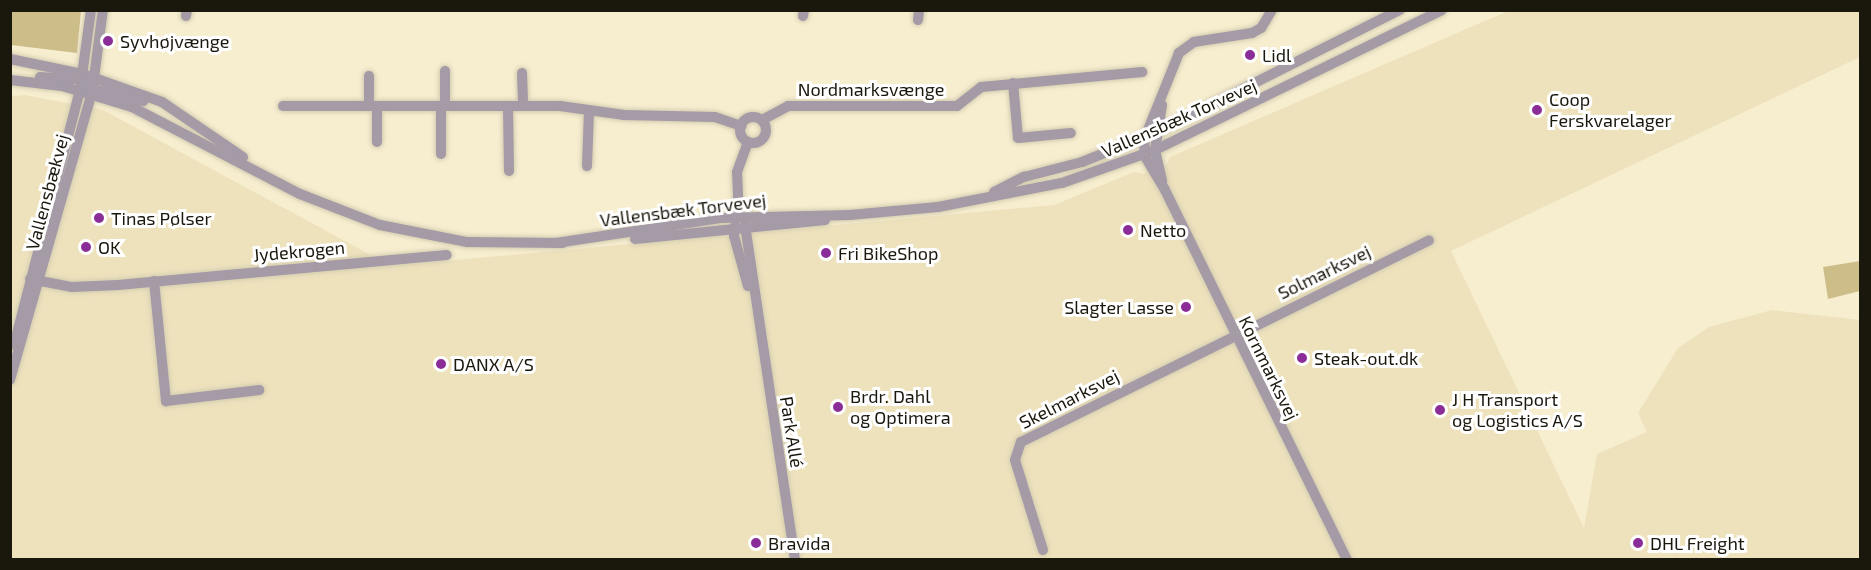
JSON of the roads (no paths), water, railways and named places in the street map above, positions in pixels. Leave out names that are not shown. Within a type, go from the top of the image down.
[{"type":"street","name":"Vallensbækvej","points":[[10,380],[81,82],[91,10]]},
{"type":"street","name":"Vallensbækvej","points":[[10,360],[94,86],[104,10]]},
{"type":"street","points":[[1144,155],[1144,137],[1176,58],[1194,42],[1252,33],[1261,28],[1272,10]]},
{"type":"street","name":"Vallensbæk Torvevej","points":[[985,197],[1024,177],[1082,162],[1156,132],[1400,10]]},
{"type":"street","name":"Vallensbæk Torvevej","points":[[94,86],[275,180],[353,216],[408,232],[467,242],[556,243],[748,229],[850,215],[938,207],[1062,183],[1155,150],[1442,10]]},
{"type":"street","name":"Vallensbæk Torvevej","points":[[12,61],[35,63],[81,82],[186,115],[275,180]]},
{"type":"street","points":[[441,154],[445,71]]},
{"type":"street","name":"Nordmarksvænge","points":[[762,120],[788,106],[957,106],[981,87],[1142,72]]},
{"type":"street","points":[[522,73],[523,106]]},
{"type":"street","points":[[369,76],[377,142]]},
{"type":"street","name":"Vallensbæk Torvevej","points":[[10,79],[81,82]]},
{"type":"street","points":[[81,82],[94,86]]},
{"type":"street","points":[[1013,83],[1018,138],[1071,133]]},
{"type":"street","name":"Kornmarksvej","points":[[1164,91],[1155,150],[1165,190]]},
{"type":"street","points":[[283,106],[560,106],[589,111],[715,117],[741,126]]},
{"type":"street","points":[[508,106],[509,171]]},
{"type":"street","points":[[587,166],[589,111]]},
{"type":"street","points":[[748,118],[762,120],[766,128],[764,137],[757,143],[748,142],[742,137],[741,126],[748,118]]},
{"type":"street","points":[[733,230],[740,217],[736,172],[748,142]]},
{"type":"street","name":"Kornmarksvej","points":[[1144,155],[1165,190],[1233,334],[1347,560]]},
{"type":"street","name":"Vallensbæk Torvevej","points":[[556,243],[740,217],[850,215]]},
{"type":"street","name":"Park Allé","points":[[740,217],[748,229],[755,310],[795,560]]},
{"type":"street","name":"Park Allé","points":[[733,230],[755,310]]},
{"type":"street","name":"Solmarksvej","points":[[1233,334],[1429,240]]},
{"type":"street","name":"Jydekrogen","points":[[35,280],[72,287],[447,255]]},
{"type":"street","points":[[154,281],[166,401],[259,390]]},
{"type":"street","name":"Skelmarksvej","points":[[1043,550],[1015,460],[1021,442],[1233,334]]},
{"type":"place","name":"Syvhøjvænge","points":[[108,41]]},
{"type":"place","name":"Lidl","points":[[1250,55]]},
{"type":"place","name":"Coop Ferskvarelager","points":[[1537,110]]},
{"type":"place","name":"Tinas Pølser","points":[[99,218]]},
{"type":"place","name":"Netto","points":[[1128,230]]},
{"type":"place","name":"OK","points":[[86,247]]},
{"type":"place","name":"Fri BikeShop","points":[[826,253]]},
{"type":"place","name":"Slagter Lasse","points":[[1186,307]]},
{"type":"place","name":"Steak-out.dk","points":[[1302,358]]},
{"type":"place","name":"DANX A/S","points":[[441,364]]},
{"type":"place","name":"Brdr. Dahl og Optimera","points":[[838,407]]},
{"type":"place","name":"J H Transport og Logistics A/S","points":[[1440,410]]},
{"type":"place","name":"Bravida","points":[[756,543]]},
{"type":"place","name":"DHL Freight","points":[[1638,543]]}]
